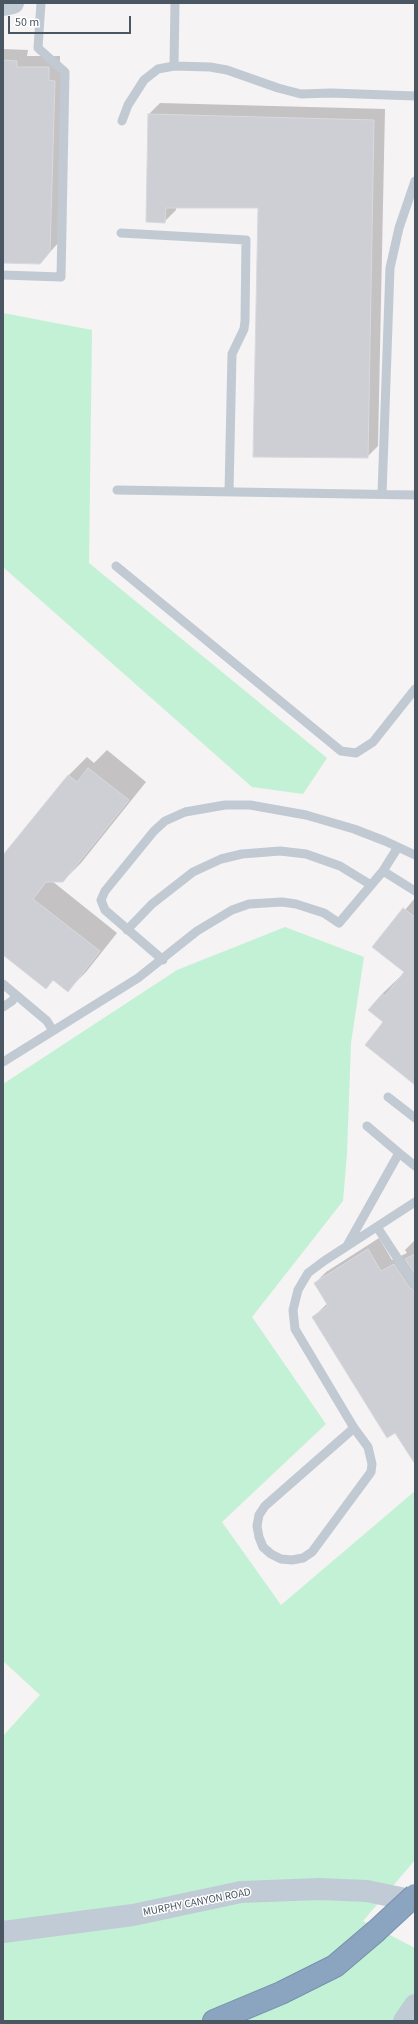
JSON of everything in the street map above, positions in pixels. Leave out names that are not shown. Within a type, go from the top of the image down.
[{"type":"highway","points":[[214,2021],[281,1993],[335,1966],[415,1895]]},
{"type":"main road","points":[[3,5],[14,3]]},
{"type":"main road","name":"MURPHY CANYON ROAD","points":[[3,1932],[133,1915],[241,1892],[318,1889],[367,1891],[415,1901]]},
{"type":"main road","points":[[404,2021],[415,2005]]},
{"type":"lane","points":[[3,275],[61,277],[65,72],[38,48],[41,3]]},
{"type":"lane","points":[[174,66],[175,3]]},
{"type":"lane","points":[[122,121],[128,105],[144,80],[158,69],[174,66],[210,67],[227,70],[278,88],[301,94],[331,93],[415,96]]},
{"type":"lane","points":[[382,494],[390,268],[399,228],[415,180]]},
{"type":"lane","points":[[121,233],[246,240],[245,321],[244,329],[232,354],[230,492]]},
{"type":"lane","points":[[117,490],[415,495]]},
{"type":"lane","points":[[116,566],[341,752],[356,753],[373,742],[415,689]]},
{"type":"lane","points":[[162,960],[105,910],[102,900],[105,891],[154,831],[165,821],[185,812],[225,805],[250,805],[330,822],[385,841],[415,855]]},
{"type":"lane","points":[[3,1062],[138,978],[214,920],[232,910],[250,904],[275,902],[296,904],[324,913],[339,923],[383,871],[398,847]]},
{"type":"lane","points":[[127,930],[152,904],[194,872],[207,865],[242,854],[280,851],[306,854],[340,866],[371,885]]},
{"type":"lane","points":[[383,871],[415,891]]},
{"type":"lane","points":[[3,984],[48,1021],[53,1031]]},
{"type":"lane","points":[[3,1007],[12,1001],[16,995]]},
{"type":"lane","points":[[388,1097],[415,1118]]},
{"type":"lane","points":[[367,1126],[415,1166]]},
{"type":"lane","points":[[347,1245],[398,1153]]},
{"type":"lane","points":[[354,1428],[265,1506],[259,1515],[257,1526],[258,1537],[264,1547],[271,1554],[281,1559],[292,1560],[303,1558],[312,1552],[371,1472],[371,1455],[368,1447],[354,1428],[295,1329],[293,1310],[298,1290],[308,1273],[347,1245],[415,1202]]},
{"type":"lane","points":[[377,1227],[415,1285]]},
{"type":"green space","points":[[3,313],[92,330],[89,563],[327,758],[303,794],[252,787],[3,567]]},
{"type":"green space","points":[[285,927],[364,957],[351,1043],[347,1154],[343,1201],[252,1317],[326,1424],[222,1522],[281,1605],[415,1491],[415,1860],[363,1921],[415,1948],[415,2021],[3,2021],[3,1736],[40,1695],[3,1661],[3,1084],[177,970]]},
{"type":"building","points":[[3,60],[17,61],[17,67],[49,67],[49,80],[55,81],[50,252],[40,264],[3,263]]},
{"type":"building","points":[[148,114],[374,120],[368,458],[253,457],[258,208],[166,208],[165,223],[146,222]]},
{"type":"building","points":[[88,768],[129,800],[63,882],[46,882],[33,899],[100,951],[68,992],[53,980],[46,989],[3,955],[3,855],[68,775],[77,782]]},
{"type":"building","points":[[403,908],[415,917],[415,1085],[365,1045],[383,1022],[368,1010],[382,994],[385,996],[404,972],[372,947]]},
{"type":"building","points":[[368,1249],[381,1271],[394,1264],[410,1288],[415,1291],[415,1464],[395,1433],[387,1438],[312,1317],[328,1306],[314,1283]]},
{"type":"building","points":[[415,1254],[415,1274],[405,1259]]}]
